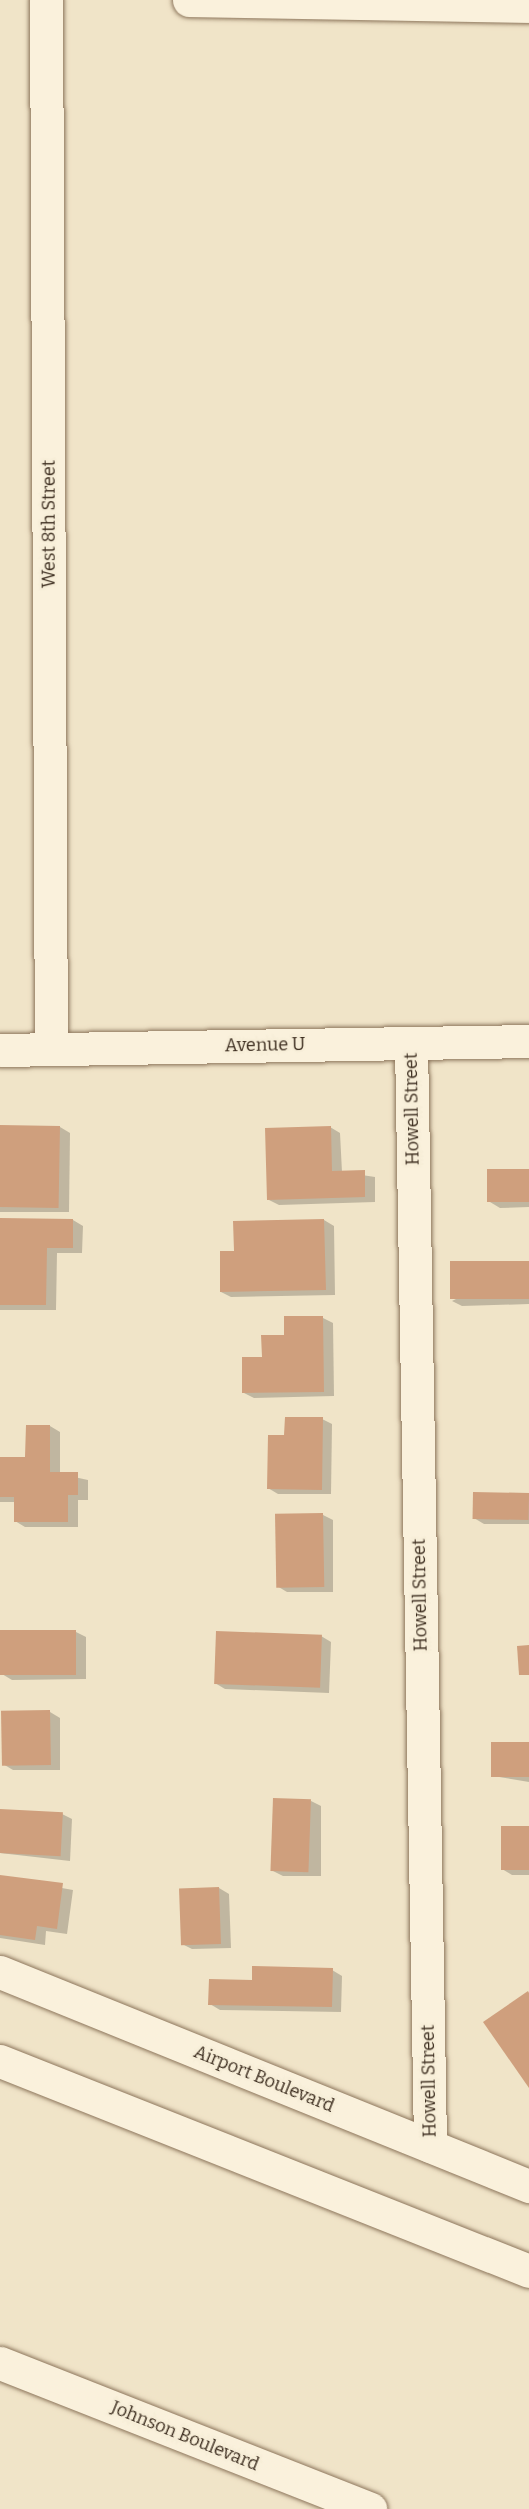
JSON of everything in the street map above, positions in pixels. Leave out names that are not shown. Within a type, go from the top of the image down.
[{"type":"street","name":"West 8th Street","points":[[46,0],[51,1049]]},
{"type":"street","points":[[189,0],[529,6]]},
{"type":"street","name":"Avenue U","points":[[0,1050],[529,1041]]},
{"type":"street","name":"Howell Street","points":[[411,1043],[430,2146]]},
{"type":"street","name":"Airport Boulevard","points":[[0,1972],[529,2186]]},
{"type":"street","points":[[0,2061],[529,2271]]},
{"type":"street","name":"Johnson Boulevard","points":[[0,2363],[370,2509]]},
{"type":"building","points":[[0,1125],[60,1126],[59,1208],[0,1207]]},
{"type":"building","points":[[331,1126],[332,1171],[365,1170],[365,1197],[267,1200],[265,1128]]},
{"type":"building","points":[[487,1169],[529,1169],[529,1202],[487,1202]]},
{"type":"building","points":[[0,1218],[73,1219],[73,1248],[47,1248],[46,1305],[0,1305]]},
{"type":"building","points":[[324,1219],[326,1290],[220,1292],[220,1251],[234,1251],[233,1221]]},
{"type":"building","points":[[450,1261],[529,1261],[529,1299],[450,1299]]},
{"type":"building","points":[[284,1316],[323,1316],[324,1392],[242,1393],[242,1357],[262,1357],[261,1335],[284,1335]]},
{"type":"building","points":[[285,1417],[323,1417],[322,1490],[267,1489],[268,1435],[284,1435]]},
{"type":"building","points":[[26,1425],[50,1425],[50,1472],[78,1472],[78,1495],[68,1495],[68,1522],[14,1522],[14,1497],[0,1497],[0,1457],[25,1457]]},
{"type":"building","points":[[473,1492],[529,1493],[529,1520],[473,1519]]},
{"type":"building","points":[[323,1513],[324,1587],[276,1588],[275,1514]]},
{"type":"building","points":[[0,1630],[76,1630],[76,1675],[0,1675]]},
{"type":"building","points":[[216,1631],[322,1635],[320,1688],[214,1684]]},
{"type":"building","points":[[529,1645],[529,1675],[519,1675],[517,1646]]},
{"type":"building","points":[[50,1710],[51,1765],[2,1766],[1,1711]]},
{"type":"building","points":[[491,1742],[529,1742],[529,1777],[491,1777]]},
{"type":"building","points":[[273,1798],[311,1799],[308,1872],[270,1871]]},
{"type":"building","points":[[0,1809],[63,1812],[61,1856],[0,1853]]},
{"type":"building","points":[[501,1826],[529,1826],[529,1870],[501,1870]]},
{"type":"building","points":[[0,1875],[63,1883],[57,1929],[37,1926],[35,1940],[0,1935]]},
{"type":"building","points":[[219,1887],[221,1944],[181,1945],[179,1888]]},
{"type":"building","points":[[252,1966],[333,1968],[332,2007],[208,2005],[209,1979],[252,1980]]},
{"type":"building","points":[[528,1991],[529,1993],[529,2088],[483,2022]]}]
